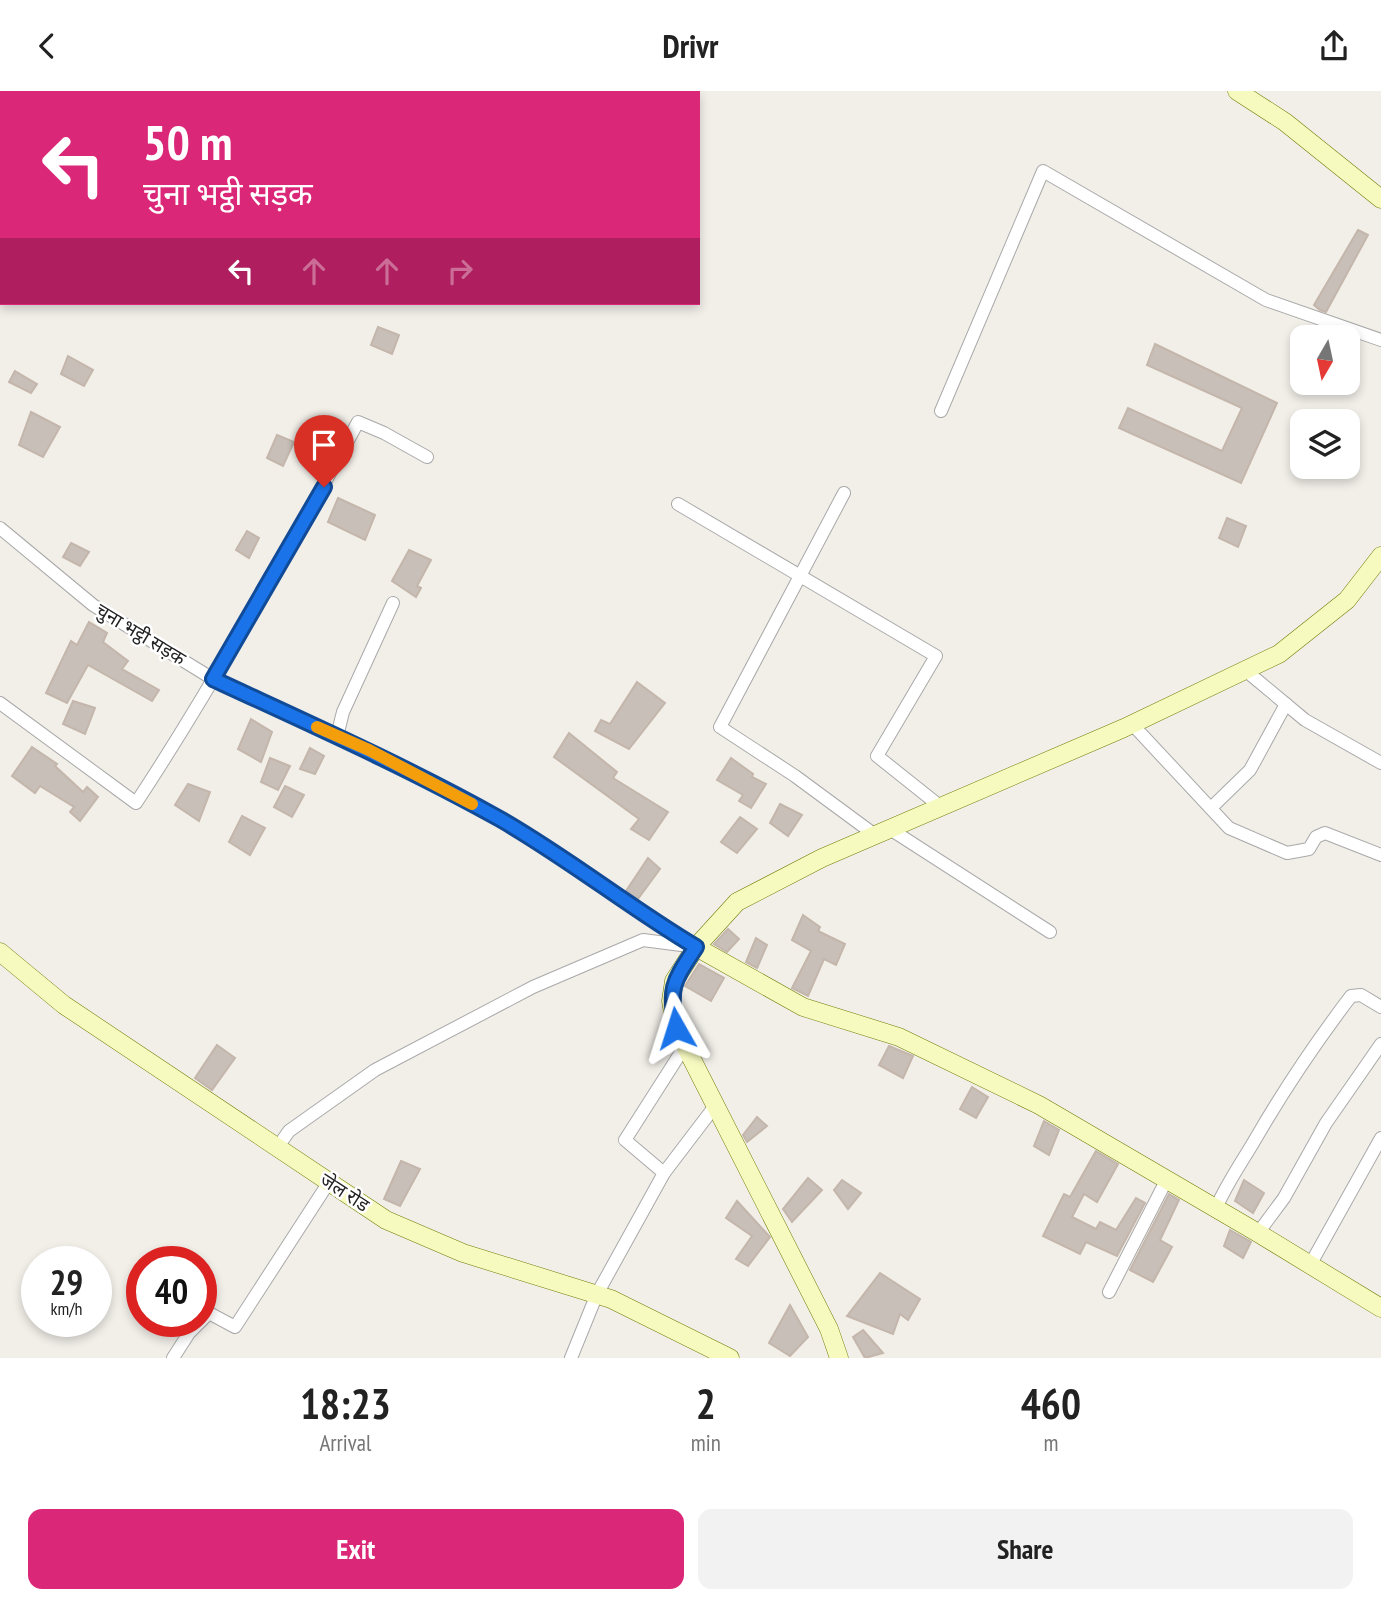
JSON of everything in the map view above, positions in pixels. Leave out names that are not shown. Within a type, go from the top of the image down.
[{"type":"street","points":[[1237,91],[1285,122],[1381,199]]},
{"type":"street","points":[[941,411],[1043,171],[1266,300],[1381,340]]},
{"type":"street","points":[[0,703],[136,803],[312,511],[358,422],[427,457]]},
{"type":"street","points":[[844,493],[720,727],[882,832],[1050,932]]},
{"type":"street","points":[[678,504],[936,656],[877,756],[941,807]]},
{"type":"street","name":"चुना भट्ठी सड़क","points":[[0,528],[93,605],[213,679],[337,736],[502,820],[578,867],[642,915],[696,947]]},
{"type":"street","points":[[839,1358],[829,1329],[676,1028],[671,1002],[674,981],[696,947],[737,902],[882,832],[1132,724],[1279,654],[1347,600],[1381,556]]},
{"type":"street","points":[[337,736],[343,712],[393,603]]},
{"type":"street","points":[[1245,670],[1305,720],[1381,763]]},
{"type":"street","points":[[1211,808],[1250,769],[1286,704]]},
{"type":"street","points":[[1132,724],[1229,828],[1287,853],[1309,849],[1316,837],[1325,833],[1381,855]]},
{"type":"street","points":[[277,1147],[289,1131],[375,1070],[533,987],[643,940],[696,947],[803,1007],[899,1037],[1039,1105],[1381,1308]]},
{"type":"street","name":"जेल रोड","points":[[0,952],[64,1005],[386,1220],[463,1253],[597,1294],[730,1358]]},
{"type":"street","points":[[1216,1208],[1229,1177],[1287,1083],[1351,996],[1361,995],[1381,1007]]},
{"type":"street","points":[[1258,1233],[1284,1198],[1326,1123],[1381,1044]]},
{"type":"street","points":[[664,1173],[625,1140],[685,1046]]},
{"type":"street","points":[[571,1358],[597,1294],[664,1173],[715,1106]]},
{"type":"street","points":[[1310,1265],[1381,1138]]},
{"type":"street","points":[[1109,1292],[1167,1179]]},
{"type":"street","points":[[217,1317],[235,1327],[329,1182]]},
{"type":"street","points":[[173,1358],[186,1337]]},
{"type":"building","points":[[1358,230],[1368,235],[1326,312],[1320,310],[1314,305]]},
{"type":"building","points":[[378,327],[399,335],[392,354],[371,345]]},
{"type":"building","points":[[1155,344],[1277,403],[1241,483],[1119,428],[1128,408],[1222,451],[1242,408],[1147,365]]},
{"type":"building","points":[[68,356],[93,370],[84,386],[61,374]]},
{"type":"building","points":[[15,371],[37,384],[31,393],[9,382]]},
{"type":"building","points":[[31,412],[60,427],[43,457],[19,445]]},
{"type":"building","points":[[277,435],[294,442],[283,466],[267,458]]},
{"type":"building","points":[[338,498],[375,515],[365,540],[328,522]]},
{"type":"building","points":[[1227,518],[1246,526],[1238,547],[1219,538]]},
{"type":"building","points":[[247,531],[259,538],[249,558],[236,550]]},
{"type":"building","points":[[71,543],[89,552],[80,566],[63,557]]},
{"type":"building","points":[[409,550],[431,560],[417,586],[421,588],[416,597],[392,581]]},
{"type":"building","points":[[89,622],[107,633],[103,642],[128,661],[122,669],[159,690],[152,701],[88,665],[67,703],[46,693],[71,641],[77,645]]},
{"type":"building","points":[[637,682],[665,703],[629,749],[595,731],[601,720],[610,724]]},
{"type":"building","points":[[73,701],[95,708],[85,734],[63,724]]},
{"type":"building","points":[[251,719],[272,732],[261,762],[238,749]]},
{"type":"building","points":[[569,733],[617,772],[613,778],[668,812],[649,840],[631,829],[639,819],[554,757]]},
{"type":"building","points":[[32,747],[57,764],[55,766],[83,792],[87,787],[98,797],[80,821],[70,812],[74,807],[40,786],[35,793],[12,776]]},
{"type":"building","points":[[310,748],[324,756],[315,774],[300,769]]},
{"type":"building","points":[[270,758],[290,766],[278,790],[261,782]]},
{"type":"building","points":[[731,758],[753,774],[752,777],[766,784],[751,808],[739,801],[743,795],[717,780]]},
{"type":"building","points":[[188,784],[210,792],[199,821],[175,805]]},
{"type":"building","points":[[285,786],[304,795],[292,817],[274,807]]},
{"type":"building","points":[[780,804],[802,815],[788,836],[770,823]]},
{"type":"building","points":[[242,816],[265,828],[250,855],[229,842]]},
{"type":"building","points":[[740,817],[757,829],[737,853],[721,842]]},
{"type":"building","points":[[648,858],[660,869],[638,899],[626,891]]},
{"type":"building","points":[[803,915],[820,927],[818,931],[845,944],[836,965],[824,959],[808,996],[792,988],[811,951],[792,940]]},
{"type":"building","points":[[728,929],[739,939],[727,952],[714,944]]},
{"type":"building","points":[[756,938],[767,945],[757,968],[746,962]]},
{"type":"building","points":[[699,964],[724,978],[711,1001],[685,986]]},
{"type":"building","points":[[217,1045],[235,1058],[212,1090],[195,1078]]},
{"type":"building","points":[[889,1046],[913,1056],[903,1078],[879,1065]]},
{"type":"building","points":[[972,1087],[988,1097],[976,1118],[960,1109]]},
{"type":"building","points":[[757,1117],[767,1126],[747,1142],[743,1135]]},
{"type":"building","points":[[1044,1121],[1059,1130],[1049,1155],[1034,1146]]},
{"type":"building","points":[[1096,1151],[1118,1164],[1097,1202],[1084,1194],[1072,1217],[1096,1229],[1100,1222],[1116,1230],[1136,1198],[1145,1203],[1117,1256],[1086,1242],[1080,1254],[1043,1236],[1064,1194],[1070,1197]]},
{"type":"building","points":[[401,1161],[420,1169],[400,1206],[384,1199]]},
{"type":"building","points":[[808,1178],[822,1190],[792,1222],[783,1209]]},
{"type":"building","points":[[842,1180],[861,1193],[848,1209],[834,1190]]},
{"type":"building","points":[[1244,1180],[1264,1193],[1253,1213],[1235,1201]]},
{"type":"building","points":[[1169,1194],[1179,1200],[1160,1240],[1172,1247],[1153,1282],[1130,1270]]},
{"type":"building","points":[[737,1201],[770,1237],[748,1266],[736,1259],[752,1236],[726,1218]]},
{"type":"building","points":[[1230,1230],[1251,1242],[1243,1258],[1224,1246]]},
{"type":"building","points":[[880,1273],[920,1299],[908,1320],[900,1314],[893,1334],[847,1316]]},
{"type":"building","points":[[790,1305],[808,1337],[790,1356],[769,1343]]},
{"type":"building","points":[[863,1330],[883,1353],[865,1358],[853,1337]]},
{"type":"slow traffic","points":[[317,727],[369,750],[472,804]]},
{"type":"route","points":[[324,487],[213,679],[369,750],[502,820],[578,867],[642,915],[696,947],[674,981],[671,1002],[676,1028]]}]
